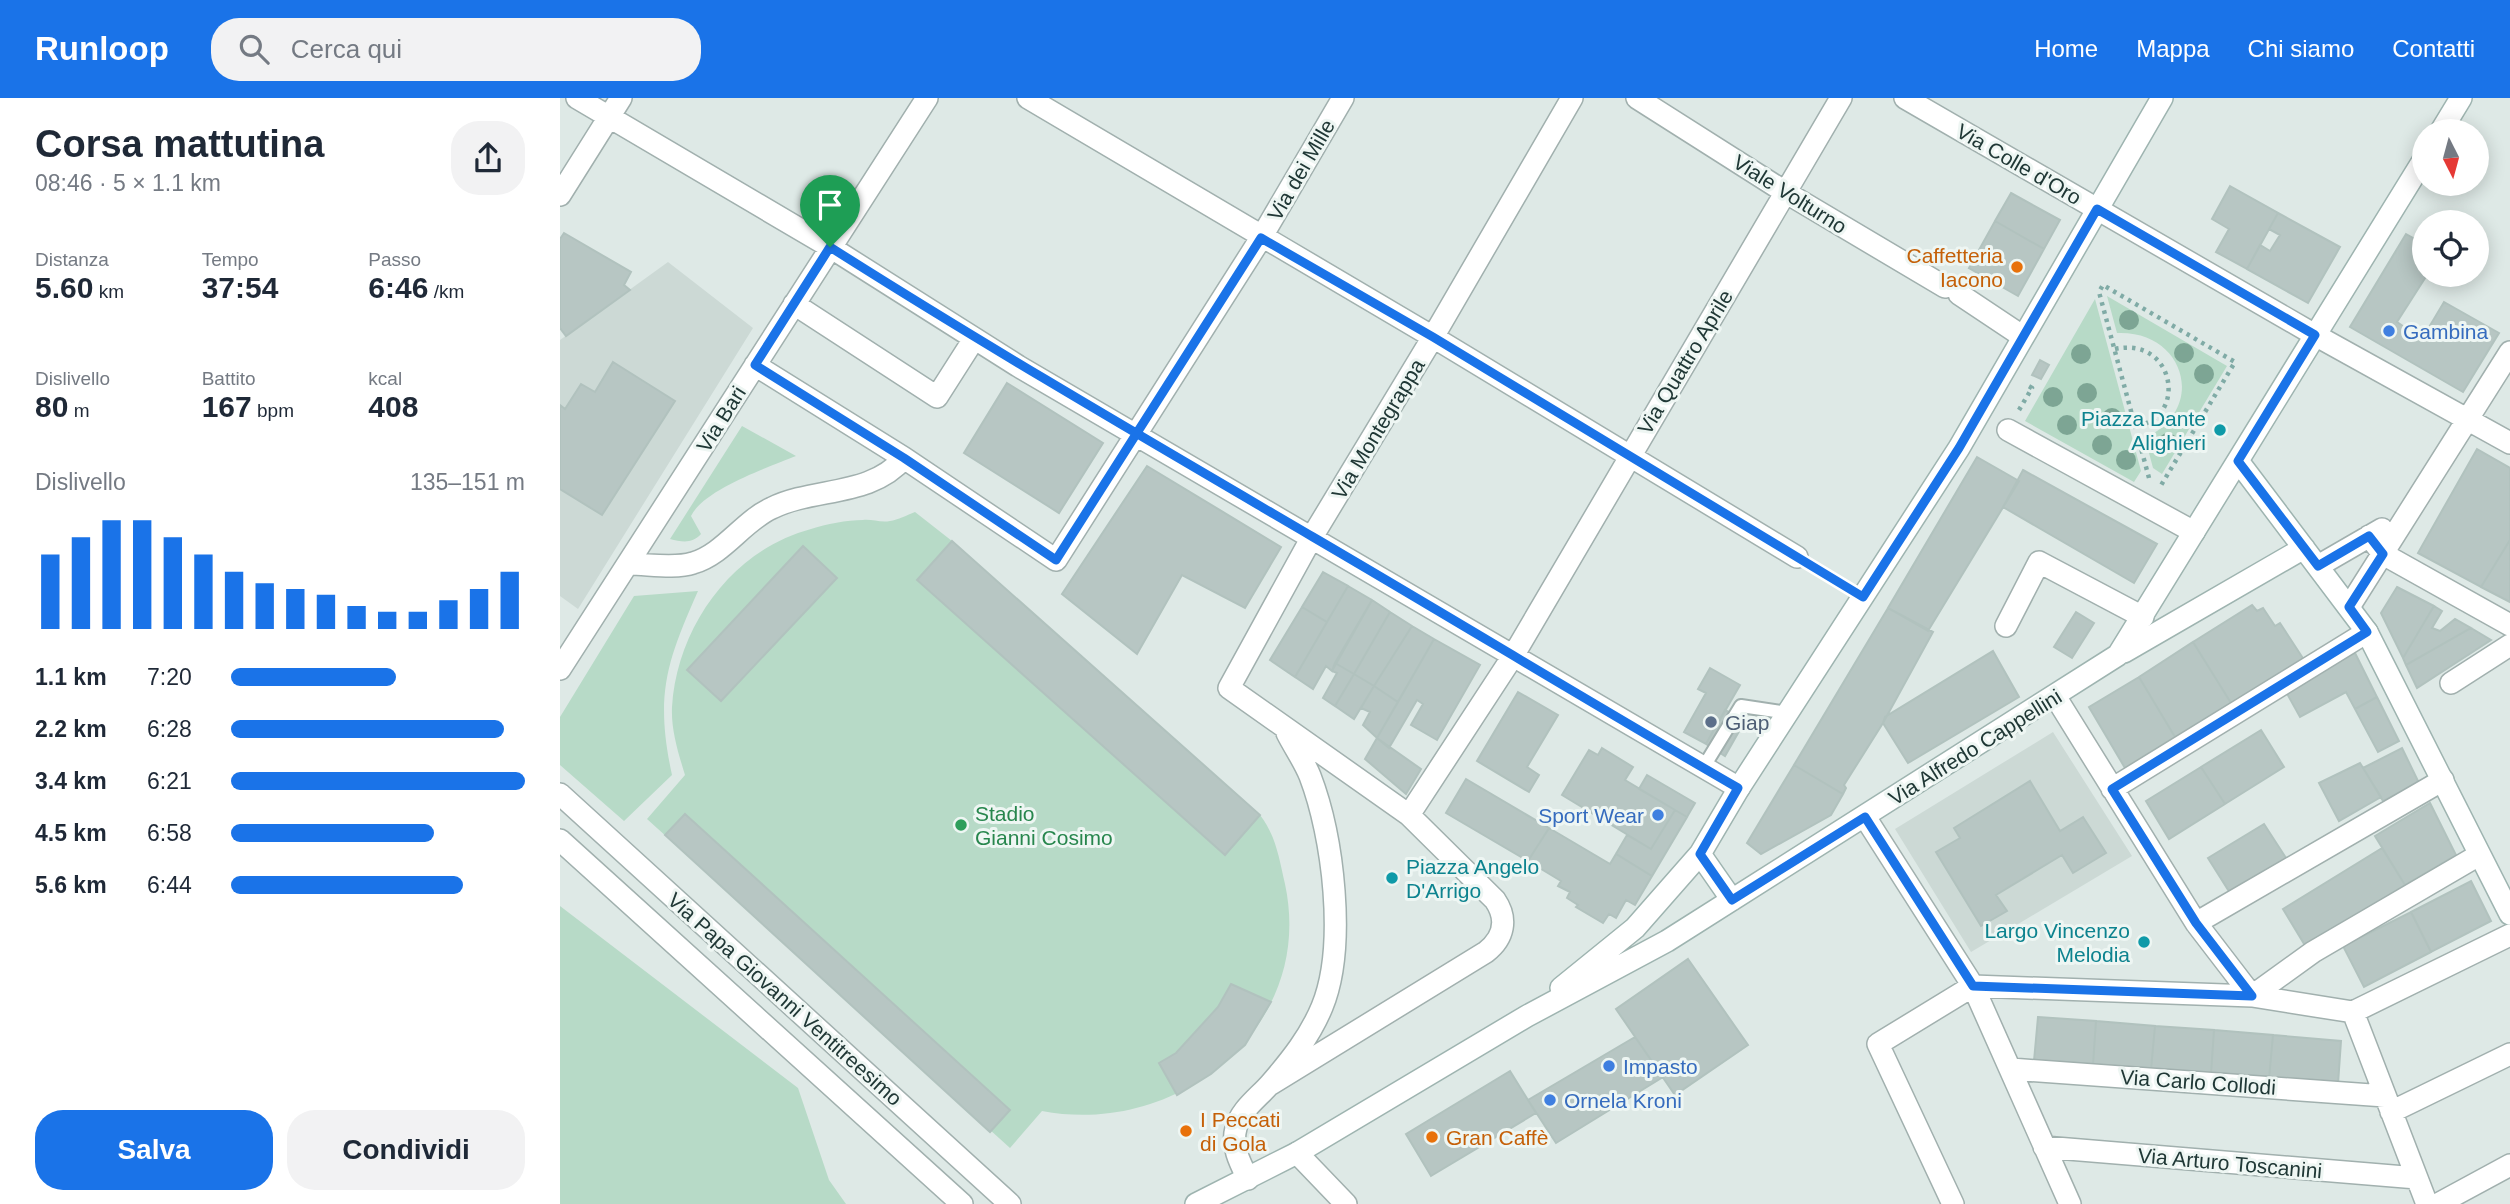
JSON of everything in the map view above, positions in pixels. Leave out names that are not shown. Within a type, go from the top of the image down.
[{"type":"street","points":[[576,98],[830,247],[974,339],[1738,788]]},
{"type":"street","points":[[560,195],[621,98]]},
{"type":"street","name":"Via Bari","points":[[560,669],[927,98]]},
{"type":"street","points":[[1028,98],[1261,238],[1433,337],[1797,557]]},
{"type":"street","name":"Via dei Mille","points":[[904,458],[1056,560],[1138,436],[1261,238],[1343,98]]},
{"type":"street","name":"Via Montegrappa","points":[[1284,729],[1229,688],[1312,537],[1433,337],[1572,98]]},
{"type":"street","name":"Viale Volturno","points":[[1637,98],[1784,192],[1952,291],[2022,336]]},
{"type":"street","name":"Via Quattro Aprile","points":[[1413,809],[1513,656],[1841,98]]},
{"type":"street","name":"Via Colle d'Oro","points":[[1905,98],[2469,421]]},
{"type":"street","points":[[1196,1204],[1297,1153],[1527,1016],[1635,928],[1700,854],[1738,788],[1959,448],[2162,98]]},
{"type":"street","points":[[2449,119],[2462,98]]},
{"type":"street","points":[[2315,335],[2412,178]]},
{"type":"street","points":[[794,304],[937,397],[974,339]]},
{"type":"street","name":"Via Alfredo Cappellini","points":[[1527,1016],[1667,942],[2118,655],[2315,335]]},
{"type":"street","points":[[2349,607],[2392,559],[2405,515],[2469,421],[2510,352]]},
{"type":"street","points":[[629,564],[692,564],[712,555],[771,508],[816,493],[870,484],[893,472],[904,458],[755,365]]},
{"type":"street","points":[[2469,421],[2510,443]]},
{"type":"street","points":[[2008,430],[2156,505],[2194,532]]},
{"type":"street","points":[[2238,461],[2367,632],[2510,915]]},
{"type":"street","points":[[2318,566],[2405,515]]},
{"type":"street","points":[[2369,536],[2392,559],[2510,625]]},
{"type":"street","points":[[2118,655],[2304,548]]},
{"type":"street","points":[[2006,626],[2039,562],[2143,617]]},
{"type":"street","points":[[2112,789],[2367,632]]},
{"type":"street","points":[[2451,683],[2510,645]]},
{"type":"street","points":[[2055,696],[2196,923],[2252,996]]},
{"type":"street","points":[[1270,1084],[1486,952],[1498,940],[1504,923],[1495,900],[1413,809],[1284,729]]},
{"type":"street","points":[[1248,1179],[1238,1159],[1235,1130],[1240,1116],[1303,1044],[1323,1006],[1332,963],[1334,917],[1320,806],[1309,774],[1284,729]]},
{"type":"street","points":[[2196,923],[2443,780]]},
{"type":"street","name":"Via Papa Giovanni Ventitreesimo","points":[[560,794],[1012,1202]]},
{"type":"street","points":[[1865,817],[1973,986],[2070,1204]]},
{"type":"street","name":"Via Papa Giovanni Ventitreesimo","points":[[560,840],[962,1204]]},
{"type":"street","points":[[1700,854],[1732,900]]},
{"type":"street","points":[[2252,996],[2313,952],[2479,855]]},
{"type":"street","points":[[1953,1204],[1878,1044],[1973,986],[2252,996],[2353,1012],[2510,935]]},
{"type":"street","points":[[2353,1012],[2427,1204]]},
{"type":"street","points":[[2388,1104],[2510,1054]]},
{"type":"street","name":"Via Carlo Collodi","points":[[2011,1069],[2388,1104]]},
{"type":"street","name":"Via Arturo Toscanini","points":[[2044,1147],[2417,1178]]},
{"type":"street","points":[[1297,1153],[1346,1204]]},
{"type":"street","points":[[2438,1204],[2510,1165]]},
{"type":"lane","points":[[1703,768],[1741,706],[1788,713]]},
{"type":"path","points":[[2103,285],[2235,362],[2156,505],[2099,292],[2103,285]]},
{"type":"path","points":[[2115,349],[2136,347],[2147,351],[2164,368],[2168,380],[2166,402],[2160,412],[2151,420],[2135,426]]},
{"type":"path","points":[[1797,557],[1863,597]]},
{"type":"shaded area","points":[[668,262],[753,328],[578,609],[560,596],[560,340]]},
{"type":"shaded area","points":[[2053,732],[2132,856],[1971,952],[1895,829]]},
{"type":"green space","points":[[2107,296],[2227,366],[2162,474],[2153,468],[2145,438],[2165,425],[2177,409],[2182,391],[2180,374],[2172,357],[2159,344],[2140,335],[2117,333]]},
{"type":"green space","points":[[2095,299],[2141,471],[2134,482],[2025,421]]},
{"type":"green space","points":[[742,426],[796,456],[738,480],[698,506],[691,516],[701,534],[698,537],[690,541],[670,539]]},
{"type":"green space","name":"Stadio Gianni Cosimo","points":[[915,512],[952,541],[1260,815],[1273,839],[1285,884],[1289,936],[1279,984],[1257,1026],[1226,1061],[1186,1089],[1141,1107],[1092,1115],[1042,1111],[1010,1148],[647,819],[685,775],[673,724],[672,707],[676,677],[685,648],[697,621],[734,573],[757,554],[783,539],[811,529],[857,520],[896,520]]},
{"type":"green space","points":[[698,591],[671,660],[664,701],[664,723],[672,775],[624,821],[560,765],[560,717],[634,596]]},
{"type":"green space","points":[[560,906],[798,1088],[829,1180],[846,1204],[560,1204]]},
{"type":"building","points":[[2230,186],[2278,213],[2247,269],[2216,252],[2229,229],[2212,219]]},
{"type":"building","points":[[2011,193],[2060,220],[2044,249],[1995,221]]},
{"type":"building","points":[[2278,213],[2340,247],[2308,303],[2247,269],[2260,245],[2270,251],[2280,235],[2269,229]]},
{"type":"building","points":[[1995,221],[2044,249],[2018,296],[1969,268]]},
{"type":"building","points":[[564,233],[631,272],[624,285],[630,290],[566,336],[560,328],[560,239]]},
{"type":"building","points":[[2406,234],[2412,237],[2412,287],[2419,287],[2397,322],[2422,339],[2444,302],[2499,333],[2463,392],[2350,327]]},
{"type":"building","points":[[2040,360],[2049,365],[2041,379],[2032,375]]},
{"type":"building","points":[[613,362],[675,401],[602,515],[560,489],[560,405],[565,409],[581,384],[595,392]]},
{"type":"building","points":[[1007,383],[1103,443],[1059,513],[964,453]]},
{"type":"building","points":[[2477,449],[2510,468],[2510,540],[2481,587],[2418,553]]},
{"type":"building","points":[[1977,457],[2019,481],[1928,631],[1888,608]]},
{"type":"building","points":[[1147,466],[1281,547],[1245,608],[1182,575],[1137,654],[1062,594]]},
{"type":"building","points":[[2023,470],[2157,544],[2134,583],[2003,507]]},
{"type":"building","points":[[2510,540],[2510,602],[2481,587]]},
{"type":"building","points":[[952,541],[1260,815],[1225,855],[917,580]]},
{"type":"building","points":[[803,546],[837,578],[721,701],[687,670]]},
{"type":"building","points":[[1323,572],[1348,586],[1327,622],[1302,607]]},
{"type":"building","points":[[1348,586],[1372,600],[1332,671],[1326,666],[1313,689],[1295,677]]},
{"type":"building","points":[[2397,587],[2434,606],[2403,658],[2381,613]]},
{"type":"building","points":[[1372,600],[1390,612],[1354,674],[1335,663]]},
{"type":"building","points":[[2252,605],[2257,611],[2263,608],[2275,626],[2280,623],[2304,660],[2231,703],[2193,642]]},
{"type":"building","points":[[2434,606],[2442,611],[2432,628],[2440,631],[2455,619],[2471,628],[2406,665],[2403,658]]},
{"type":"building","points":[[1302,607],[1327,622],[1295,677],[1270,660]]},
{"type":"building","points":[[1888,608],[1933,632],[1883,723],[1844,785],[1846,788],[1843,794],[1794,765]]},
{"type":"building","points":[[1390,612],[1412,626],[1374,686],[1354,674]]},
{"type":"building","points":[[2076,612],[2094,623],[2072,658],[2054,647]]},
{"type":"building","points":[[1412,626],[1434,639],[1398,702],[1374,686]]},
{"type":"building","points":[[2471,628],[2491,640],[2417,688],[2406,665]]},
{"type":"building","points":[[1434,639],[1480,665],[1437,740],[1411,725],[1423,704],[1417,700],[1389,748],[1377,738]]},
{"type":"building","points":[[2193,642],[2231,703],[2175,737],[2139,677]]},
{"type":"building","points":[[1993,651],[2019,697],[1908,763],[1883,723],[1885,717]]},
{"type":"building","points":[[2355,653],[2377,697],[2355,709],[2346,692],[2300,717],[2285,690]]},
{"type":"building","points":[[1335,663],[1354,674],[1335,706],[1323,698],[1337,673],[1332,671]]},
{"type":"building","points":[[1710,668],[1740,685],[1706,744],[1684,732],[1706,693],[1698,689]]},
{"type":"building","points":[[1354,674],[1374,686],[1354,719],[1335,706]]},
{"type":"building","points":[[2139,677],[2175,737],[2125,768],[2089,707]]},
{"type":"building","points":[[1374,686],[1398,702],[1377,738],[1363,725],[1370,712],[1361,708]]},
{"type":"building","points":[[1518,692],[1558,715],[1527,767],[1539,775],[1529,792],[1477,761]]},
{"type":"building","points":[[2377,697],[2399,741],[2378,752],[2355,709]]},
{"type":"building","points":[[1725,710],[1745,721],[1725,756],[1706,744]]},
{"type":"building","points":[[2261,730],[2284,767],[2225,804],[2201,767]]},
{"type":"building","points":[[1377,738],[1421,769],[1406,794],[1365,759]]},
{"type":"building","points":[[1602,748],[1633,767],[1625,780],[1675,810],[1651,849],[1562,795],[1589,750],[1598,755]]},
{"type":"building","points":[[2402,748],[2419,783],[2383,801],[2363,768]]},
{"type":"building","points":[[2360,763],[2381,797],[2339,821],[2319,783]]},
{"type":"building","points":[[1794,765],[1843,794],[1831,815],[1761,854],[1747,843]]},
{"type":"building","points":[[2201,767],[2225,804],[2169,839],[2146,801]]},
{"type":"building","points":[[1647,775],[1695,803],[1687,817],[1639,789]]},
{"type":"building","points":[[1466,779],[1549,828],[1528,861],[1446,813]]},
{"type":"building","points":[[2030,781],[2060,831],[2083,817],[2106,853],[2073,873],[2062,855],[1996,895],[2007,911],[1981,926],[1936,852],[1960,838],[1954,828]]},
{"type":"building","points":[[2430,803],[2456,855],[2405,885],[2375,836]]},
{"type":"building","points":[[1675,810],[1687,817],[1652,876],[1616,854],[1627,835],[1651,849]]},
{"type":"building","points":[[685,814],[1010,1110],[990,1132],[665,835]]},
{"type":"building","points":[[2264,824],[2288,861],[2232,896],[2208,858]]},
{"type":"building","points":[[1549,828],[1610,864],[1616,854],[1652,876],[1635,905],[1626,900],[1616,918],[1609,914],[1603,923],[1576,907],[1578,905],[1567,898],[1570,892],[1558,886],[1561,881],[1528,861]]},
{"type":"building","points":[[2382,848],[2405,885],[2306,947],[2283,909]]},
{"type":"building","points":[[2471,881],[2491,921],[2431,952],[2411,912]]},
{"type":"building","points":[[2411,912],[2431,952],[2364,987],[2343,946]]},
{"type":"building","points":[[1688,959],[1748,1045],[1675,1095],[1616,1009]]},
{"type":"building","points":[[1231,984],[1271,1002],[1245,1045],[1211,1074],[1177,1095],[1159,1063],[1176,1053],[1218,1007]]},
{"type":"building","points":[[2038,1017],[2096,1021],[2093,1065],[2034,1061]]},
{"type":"building","points":[[2096,1021],[2155,1026],[2151,1070],[2093,1065]]},
{"type":"building","points":[[2155,1026],[2214,1030],[2211,1074],[2151,1070]]},
{"type":"building","points":[[2214,1030],[2273,1035],[2269,1079],[2211,1074]]},
{"type":"building","points":[[2273,1035],[2341,1041],[2338,1084],[2269,1079]]},
{"type":"building","points":[[1635,1037],[1663,1077],[1556,1143],[1528,1100]]},
{"type":"building","points":[[1510,1071],[1536,1113],[1431,1176],[1406,1134]]},
{"type":"place","name":"Caffetteria Iacono","points":[[2017,267]]},
{"type":"place","name":"Gambina","points":[[2389,331]]},
{"type":"place","name":"Piazza Dante Alighieri","points":[[2220,430]]},
{"type":"place","name":"Giap","points":[[1711,722]]},
{"type":"place","name":"Sport Wear","points":[[1658,815]]},
{"type":"place","name":"Stadio Gianni Cosimo","points":[[961,825]]},
{"type":"place","name":"Piazza Angelo D'Arrigo","points":[[1392,878]]},
{"type":"place","name":"Largo Vincenzo Melodia","points":[[2144,942]]},
{"type":"place","name":"Impasto","points":[[1609,1066]]},
{"type":"place","name":"Ornela Kroni","points":[[1550,1100]]},
{"type":"place","name":"I Peccati di Gola","points":[[1186,1131]]},
{"type":"place","name":"Gran Caffè","points":[[1432,1137]]},
{"type":"route","points":[[830,247],[755,365],[904,458],[1056,560],[1138,436],[1261,238],[1433,337],[1863,597],[1959,448],[2097,209],[2315,335],[2238,461],[2318,566],[2369,536],[2383,554],[2349,607],[2367,632],[2112,789],[2196,923],[2252,996],[1973,986],[1865,817],[1732,900],[1700,854],[1738,788],[1312,537],[1138,436],[1018,366],[830,247]]}]
